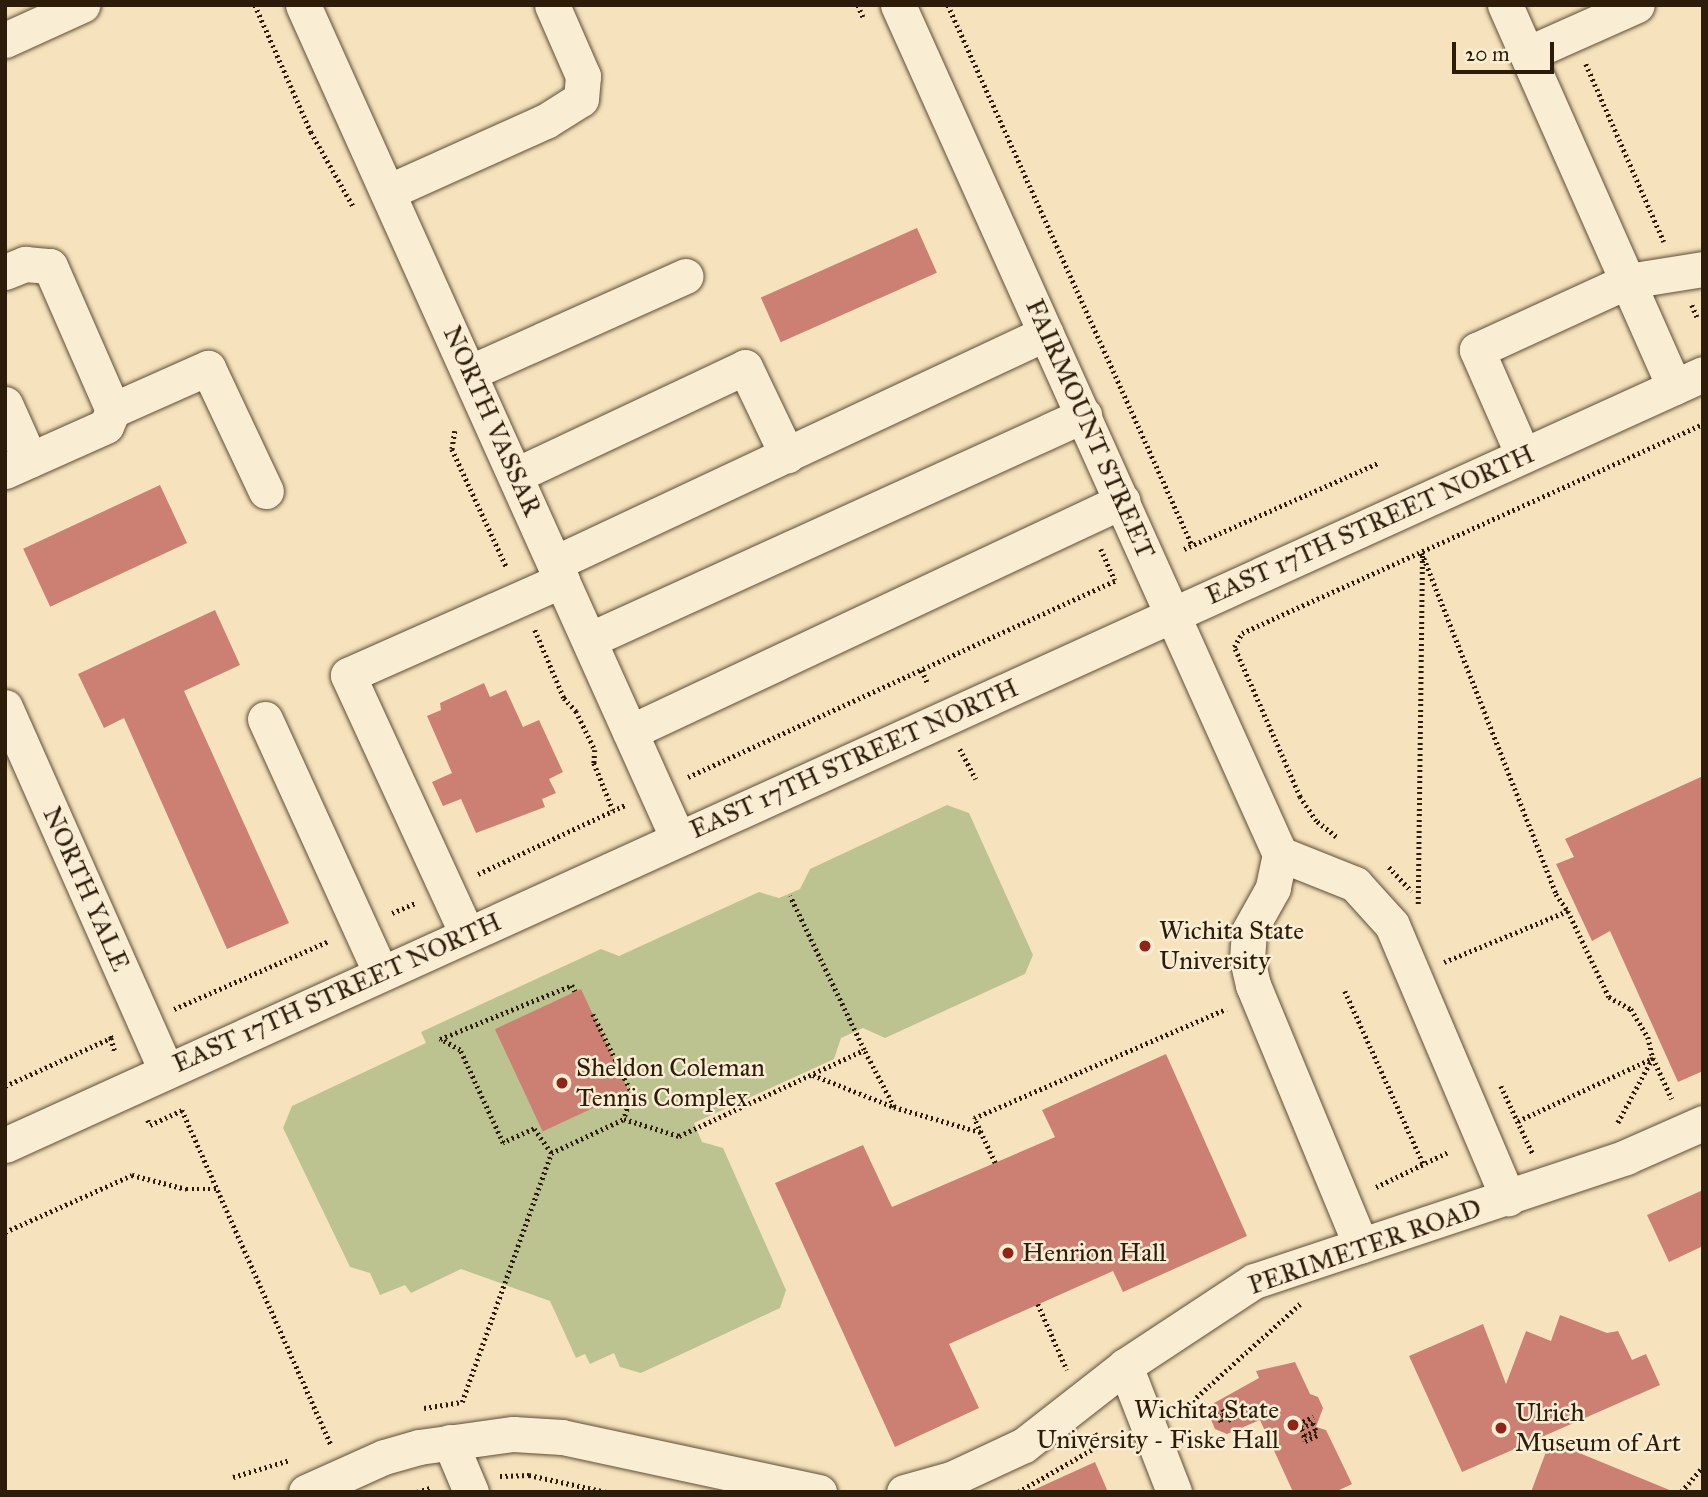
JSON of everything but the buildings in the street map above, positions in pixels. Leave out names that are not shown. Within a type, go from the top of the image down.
[{"type":"street","points":[[5,40],[82,5]]},
{"type":"street","name":"NORTH VASSAR","points":[[303,5],[390,191],[678,839]]},
{"type":"street","points":[[390,191],[546,121],[581,99],[583,76],[552,5]]},
{"type":"street","name":"FAIRMOUNT STREET","points":[[898,5],[1280,854]]},
{"type":"street","points":[[1505,5],[1628,281],[1688,380]]},
{"type":"street","points":[[1527,54],[1637,5]]},
{"type":"street","points":[[5,272],[24,264],[50,266],[113,410]]},
{"type":"street","points":[[1523,455],[1477,350],[1628,281],[1690,271]]},
{"type":"street","points":[[471,372],[686,276]]},
{"type":"street","points":[[467,934],[348,675],[521,598],[559,571],[787,455],[1046,333]]},
{"type":"street","points":[[516,475],[745,367],[787,455]]},
{"type":"street","points":[[5,404],[18,466],[106,426],[113,410],[208,368],[266,491]]},
{"type":"street","name":"EAST 17TH STREET NORTH","points":[[5,1144],[1688,380]]},
{"type":"street","points":[[589,640],[1084,415]]},
{"type":"street","points":[[630,732],[1122,501]]},
{"type":"street","name":"NORTH YALE","points":[[5,707],[166,1070]]},
{"type":"street","points":[[265,719],[381,973]]},
{"type":"street","points":[[1361,1245],[1253,985],[1247,959],[1249,931],[1273,888],[1280,854],[1355,884],[1392,925],[1508,1198]]},
{"type":"street","name":"PERIMETER ROAD","points":[[904,1492],[951,1479],[1024,1445],[1125,1366],[1254,1281],[1626,1157],[1690,1116]]},
{"type":"street","points":[[1125,1366],[1174,1492]]},
{"type":"street","points":[[306,1492],[384,1457],[450,1442],[513,1434],[562,1437],[819,1492]]},
{"type":"street","points":[[450,1442],[481,1484]]},
{"type":"path","points":[[255,5],[311,132],[356,213]]},
{"type":"path","points":[[948,5],[1192,545]]},
{"type":"path","points":[[1573,34],[1690,271],[1697,317]]},
{"type":"path","points":[[1344,844],[1316,821],[1300,797],[1234,647],[1242,633],[1422,554],[1703,424]]},
{"type":"path","points":[[456,428],[452,449],[564,698],[576,710],[595,750],[594,763],[613,810]]},
{"type":"path","points":[[1184,549],[1381,463]]},
{"type":"path","points":[[1418,905],[1422,554]]},
{"type":"path","points":[[1422,554],[1556,894],[1568,911],[1609,998],[1631,1009],[1648,1037],[1653,1058],[1690,1116]]},
{"type":"path","points":[[679,782],[1126,575]]},
{"type":"path","points":[[922,670],[927,682]]},
{"type":"path","points":[[959,748],[976,779]]},
{"type":"path","points":[[169,1012],[446,889],[629,803]]},
{"type":"path","points":[[1381,862],[1401,876],[1423,916]]},
{"type":"path","points":[[790,896],[894,1107]]},
{"type":"path","points":[[1438,951],[1443,962],[1568,911]]},
{"type":"path","points":[[551,1153],[534,1129],[503,1143],[460,1050],[440,1039],[572,985],[575,991]]},
{"type":"path","points":[[1345,991],[1423,1163]]},
{"type":"path","points":[[995,1163],[974,1118],[1230,1007]]},
{"type":"path","points":[[593,1014],[632,1093],[624,1119]]},
{"type":"path","points":[[5,1086],[111,1038]]},
{"type":"path","points":[[417,1409],[462,1402],[551,1153],[624,1119],[679,1136],[864,1050]]},
{"type":"path","points":[[1518,1121],[1653,1058]]},
{"type":"path","points":[[1611,1136],[1653,1058]]},
{"type":"path","points":[[812,1075],[894,1107],[981,1132]]},
{"type":"path","points":[[148,1120],[150,1125],[182,1110],[334,1450]]},
{"type":"path","points":[[1376,1187],[1481,1138]]},
{"type":"path","points":[[5,1232],[132,1175],[186,1189],[218,1189]]},
{"type":"path","points":[[1018,1492],[1125,1431],[1175,1417],[1304,1300]]},
{"type":"path","points":[[1038,1304],[1069,1374]]},
{"type":"path","points":[[1314,1421],[1318,1434],[1304,1435],[1301,1425],[1314,1421]]},
{"type":"path","points":[[321,1452],[334,1450],[345,1442]]},
{"type":"path","points":[[233,1477],[296,1459]]},
{"type":"path","points":[[1681,1492],[1703,1467]]},
{"type":"path","points":[[481,1484],[529,1475],[606,1492]]},
{"type":"path","points":[[417,1492],[430,1488]]},
{"type":"green space","name":"Sheldon Coleman Tennis Complex","points":[[947,805],[969,813],[1033,955],[1025,974],[885,1038],[863,1028],[841,1038],[834,1059],[694,1123],[702,1142],[723,1148],[786,1290],[780,1308],[641,1373],[620,1367],[614,1353],[590,1364],[585,1354],[576,1358],[550,1301],[461,1269],[411,1293],[405,1285],[380,1295],[370,1273],[350,1267],[283,1128],[292,1106],[426,1043],[421,1032],[601,949],[619,956],[759,892],[779,898],[800,889],[810,869]]},
{"type":"place","name":"Wichita State University","points":[[1145,946]]},
{"type":"place","name":"Sheldon Coleman Tennis Complex","points":[[562,1083]]},
{"type":"place","name":"Henrion Hall","points":[[1008,1253]]},
{"type":"place","name":"Wichita State University - Fiske Hall","points":[[1293,1425]]},
{"type":"place","name":"Ulrich Museum of Art","points":[[1501,1428]]}]
